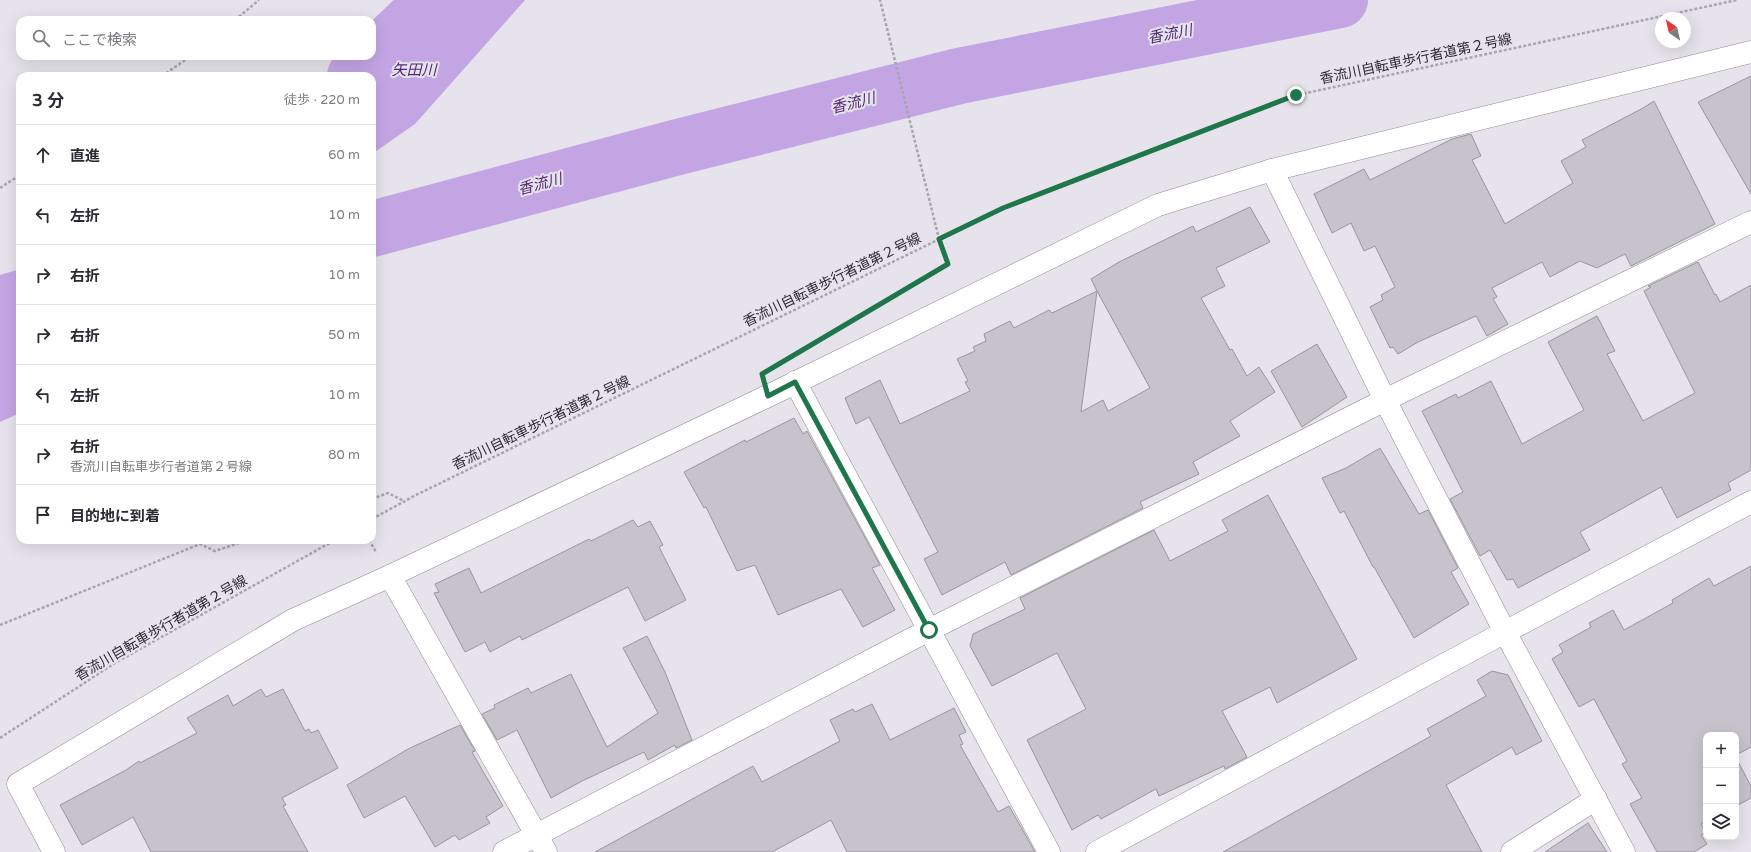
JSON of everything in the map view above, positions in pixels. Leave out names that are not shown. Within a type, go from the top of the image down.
[{"type":"street","points":[[54,852],[18,784],[293,620],[390,576],[795,382],[1158,205],[1272,170],[1751,52]]},
{"type":"street","points":[[1272,170],[1385,400],[1505,632],[1624,852]]},
{"type":"street","points":[[504,852],[541,843],[929,630],[1385,400],[1751,222]]},
{"type":"street","points":[[795,382],[1049,852]]},
{"type":"street","points":[[1097,852],[1505,632],[1751,502]]},
{"type":"street","points":[[390,576],[541,843]]},
{"type":"street","points":[[1512,852],[1596,799]]},
{"type":"path","points":[[240,16],[259,0]]},
{"type":"path","points":[[831,333],[948,264],[939,239],[880,0]]},
{"type":"path","name":"香流川自転車歩行者道第２号線","points":[[376,518],[404,501],[1003,208],[1296,95],[1737,0]]},
{"type":"path","points":[[168,72],[185,60]]},
{"type":"path","points":[[0,188],[16,178]]},
{"type":"path","points":[[376,497],[388,493],[404,501]]},
{"type":"path","points":[[0,625],[200,544],[215,551],[236,544]]},
{"type":"path","name":"香流川自転車歩行者道第２号線","points":[[0,738],[115,663],[328,544]]},
{"type":"water","name":"矢田川","points":[[431,0],[525,0],[415,124],[376,151],[376,72],[361,72],[373,60],[376,60],[376,56]]},
{"type":"water","points":[[16,270],[16,415],[0,422],[0,275]]},
{"type":"building","points":[[1751,76],[1751,194],[1698,102]]},
{"type":"building","points":[[1654,101],[1715,224],[1631,266],[1625,254],[1597,268],[1580,261],[1550,277],[1542,262],[1492,288],[1497,297],[1493,299],[1508,324],[1487,336],[1476,316],[1418,342],[1398,354],[1393,347],[1390,348],[1370,307],[1383,300],[1381,295],[1395,287],[1375,246],[1364,251],[1351,223],[1332,233],[1314,194],[1364,169],[1370,180],[1452,139],[1471,134],[1481,156],[1472,160],[1505,224],[1573,183],[1561,161],[1586,147],[1582,140]]},
{"type":"building","points":[[1250,207],[1270,242],[1216,268],[1225,286],[1201,298],[1230,350],[1232,349],[1247,376],[1259,367],[1275,392],[1230,421],[1240,436],[1193,462],[1199,474],[1140,502],[1143,508],[1011,575],[1005,562],[942,595],[924,559],[938,552],[869,417],[856,424],[845,398],[880,380],[900,424],[970,391],[965,382],[968,381],[957,359],[975,351],[973,347],[986,341],[984,334],[1010,321],[1014,328],[1049,310],[1052,313],[1097,291],[1091,279],[1119,262],[1193,226],[1196,232]],"holes":[[[1097,291],[1150,388],[1108,411],[1103,400],[1081,412]]]},
{"type":"building","points":[[1698,262],[1720,302],[1751,285],[1751,470],[1728,483],[1731,490],[1677,518],[1661,487],[1580,532],[1590,550],[1518,588],[1513,579],[1507,580],[1490,550],[1480,556],[1450,499],[1463,492],[1422,411],[1456,394],[1458,398],[1491,381],[1522,444],[1584,410],[1548,342],[1597,316],[1615,351],[1607,354],[1643,421],[1695,393],[1644,291],[1651,287],[1648,286]]},
{"type":"building","points":[[1317,344],[1347,397],[1302,427],[1271,371]]},
{"type":"building","points":[[794,418],[803,434],[807,431],[880,565],[872,568],[895,610],[863,627],[841,589],[778,615],[755,565],[737,571],[706,507],[704,508],[684,472],[745,440],[746,442]]},
{"type":"building","points":[[1380,448],[1419,514],[1428,510],[1458,568],[1451,572],[1469,604],[1414,638],[1373,567],[1344,511],[1340,513],[1322,478],[1346,468]]},
{"type":"building","points":[[1268,495],[1357,659],[1277,703],[1270,687],[1222,711],[1247,757],[1225,769],[1224,766],[1159,796],[1156,789],[1101,819],[1098,815],[1072,830],[1027,740],[1086,709],[1057,653],[992,686],[970,646],[973,634],[1025,609],[1020,598],[1154,530],[1170,561],[1228,531],[1222,520]]},
{"type":"building","points":[[633,520],[638,527],[650,521],[663,545],[659,547],[686,600],[645,621],[628,587],[522,640],[520,636],[490,652],[485,642],[465,652],[434,593],[439,592],[435,584],[469,568],[481,593],[589,539],[591,541]]},
{"type":"building","points":[[1751,566],[1751,747],[1739,753],[1739,732],[1703,732],[1703,823],[1701,824],[1703,828],[1703,834],[1701,835],[1707,844],[1694,852],[1657,852],[1630,804],[1642,798],[1622,764],[1627,761],[1594,699],[1579,707],[1552,659],[1563,652],[1559,645],[1591,627],[1589,623],[1613,610],[1624,630],[1673,603],[1672,600],[1709,578],[1714,586]]},
{"type":"building","points":[[647,636],[665,672],[692,740],[676,748],[675,745],[648,760],[644,752],[582,781],[551,798],[517,730],[497,740],[482,714],[495,708],[494,705],[528,688],[531,693],[571,674],[607,747],[658,713],[623,648]]},
{"type":"building","points":[[1492,671],[1508,675],[1542,741],[1516,755],[1512,747],[1446,785],[1482,852],[1223,852],[1431,736],[1427,729],[1486,696],[1477,680]]},
{"type":"building","points":[[261,689],[266,697],[283,689],[305,731],[309,729],[311,733],[318,730],[338,768],[282,798],[286,805],[283,806],[308,852],[151,852],[133,817],[82,845],[60,805],[126,770],[139,761],[140,763],[197,733],[187,718],[228,695],[233,706]]},
{"type":"building","points":[[872,704],[890,740],[954,708],[966,732],[959,735],[963,744],[960,745],[998,812],[1009,806],[1035,852],[847,852],[831,820],[772,852],[595,852],[753,766],[762,782],[840,741],[830,720],[853,709],[855,712]]},
{"type":"building","points":[[460,725],[475,751],[472,752],[503,806],[486,817],[490,823],[459,840],[455,835],[435,847],[405,796],[364,818],[347,785],[408,749]]},
{"type":"building","points":[[1739,764],[1751,786],[1751,798],[1739,804]]},
{"type":"building","points":[[1588,823],[1607,852],[1545,852]]},
{"type":"waterway","name":"矢田川","points":[[376,56],[434,0]]},
{"type":"waterway","name":"香流川","points":[[376,228],[678,147],[959,76],[1340,0]]},
{"type":"waterway","name":"矢田川","points":[[359,72],[372,60]]},
{"type":"route","points":[[929,630],[795,382],[768,396],[762,374],[948,264],[939,239],[1003,208],[1296,95]]}]
